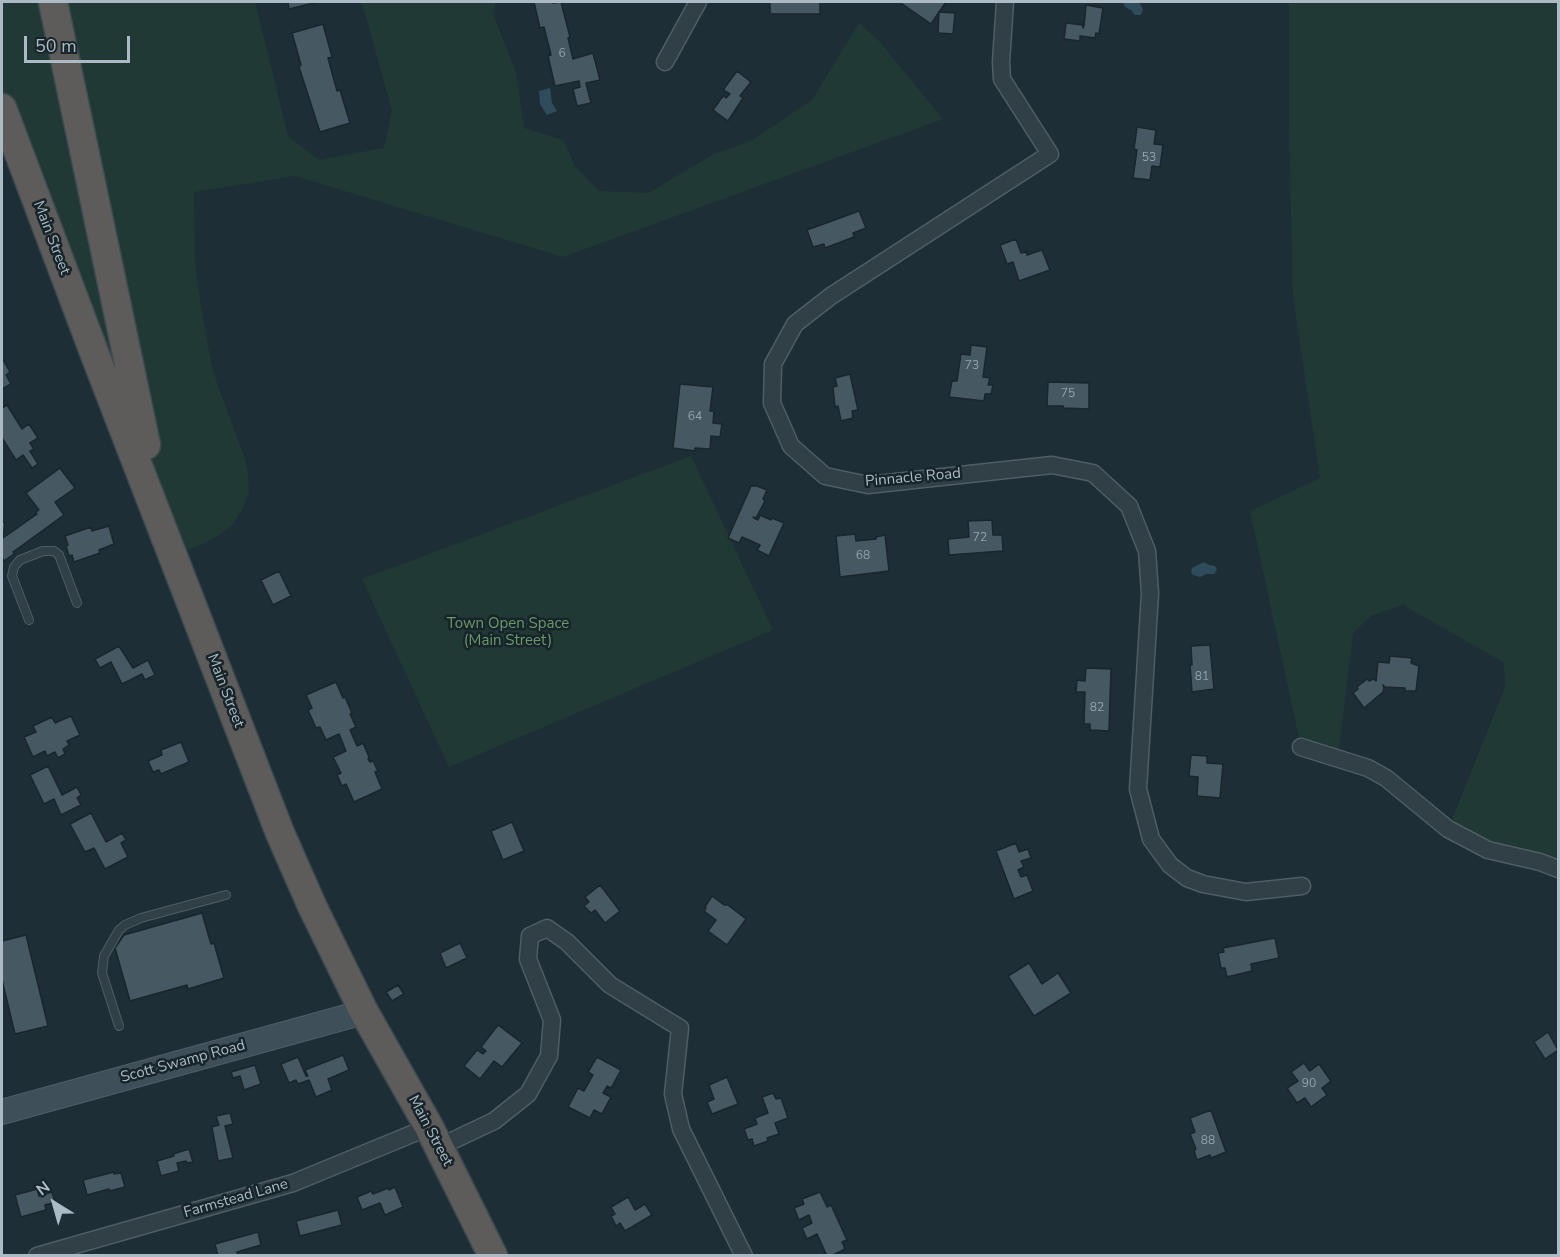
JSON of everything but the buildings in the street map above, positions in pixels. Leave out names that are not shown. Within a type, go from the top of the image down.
[{"type":"highway","points":[[53,2],[142,429],[174,555]]},
{"type":"highway","name":"Main Street","points":[[2,108],[280,833],[313,908],[364,1012],[434,1137],[493,1256]]},
{"type":"main road","name":"Scott Swamp Road","points":[[2,1112],[364,1012]]},
{"type":"street","points":[[665,62],[698,2]]},
{"type":"street","name":"Pinnacle Road","points":[[1005,2],[1002,80],[1050,154],[831,297],[795,324],[773,364],[772,403],[791,446],[825,476],[868,485],[1052,465],[1093,473],[1129,506],[1147,551],[1150,593],[1138,789],[1151,839],[1170,865],[1186,878],[1203,884],[1246,892],[1302,886]]},
{"type":"street","points":[[1301,747],[1368,768],[1386,778],[1448,830],[1488,850],[1540,862],[1558,869]]},
{"type":"street","name":"Farmstead Lane","points":[[36,1256],[293,1183],[434,1137],[494,1121],[528,1094],[549,1056],[552,1020],[528,959],[530,936],[548,928],[567,942],[610,985],[681,1028],[673,1094],[681,1129],[744,1256]]},
{"type":"lane","points":[[29,620],[12,576],[14,567],[20,560],[43,551],[54,551],[59,555],[77,603]]},
{"type":"lane","points":[[118,1026],[102,973],[104,956],[119,930],[141,918],[226,895]]},
{"type":"green space","points":[[2,2],[255,2],[288,136],[319,160],[384,148],[392,111],[362,2],[496,2],[493,13],[516,73],[524,128],[563,140],[575,166],[599,191],[648,193],[714,154],[751,141],[812,100],[859,23],[879,41],[943,119],[563,257],[295,176],[194,192],[195,259],[211,362],[245,459],[249,492],[233,524],[203,544],[174,555],[2,108]]},
{"type":"green space","points":[[1289,2],[1558,2],[1558,869],[1448,829],[1506,685],[1503,662],[1403,605],[1371,616],[1353,633],[1338,758],[1301,747],[1250,511],[1320,478],[1293,296]]},
{"type":"green space","name":"Town Open Space (Main Street)","points":[[691,456],[773,630],[449,767],[362,579]]},
{"type":"water","points":[[1123,2],[1139,2],[1143,9],[1142,13],[1135,15],[1125,7]]},
{"type":"water","points":[[550,88],[552,103],[557,111],[547,115],[540,104],[539,91]]},
{"type":"water","points":[[1204,562],[1215,566],[1217,570],[1214,574],[1200,577],[1193,575],[1192,568]]}]
